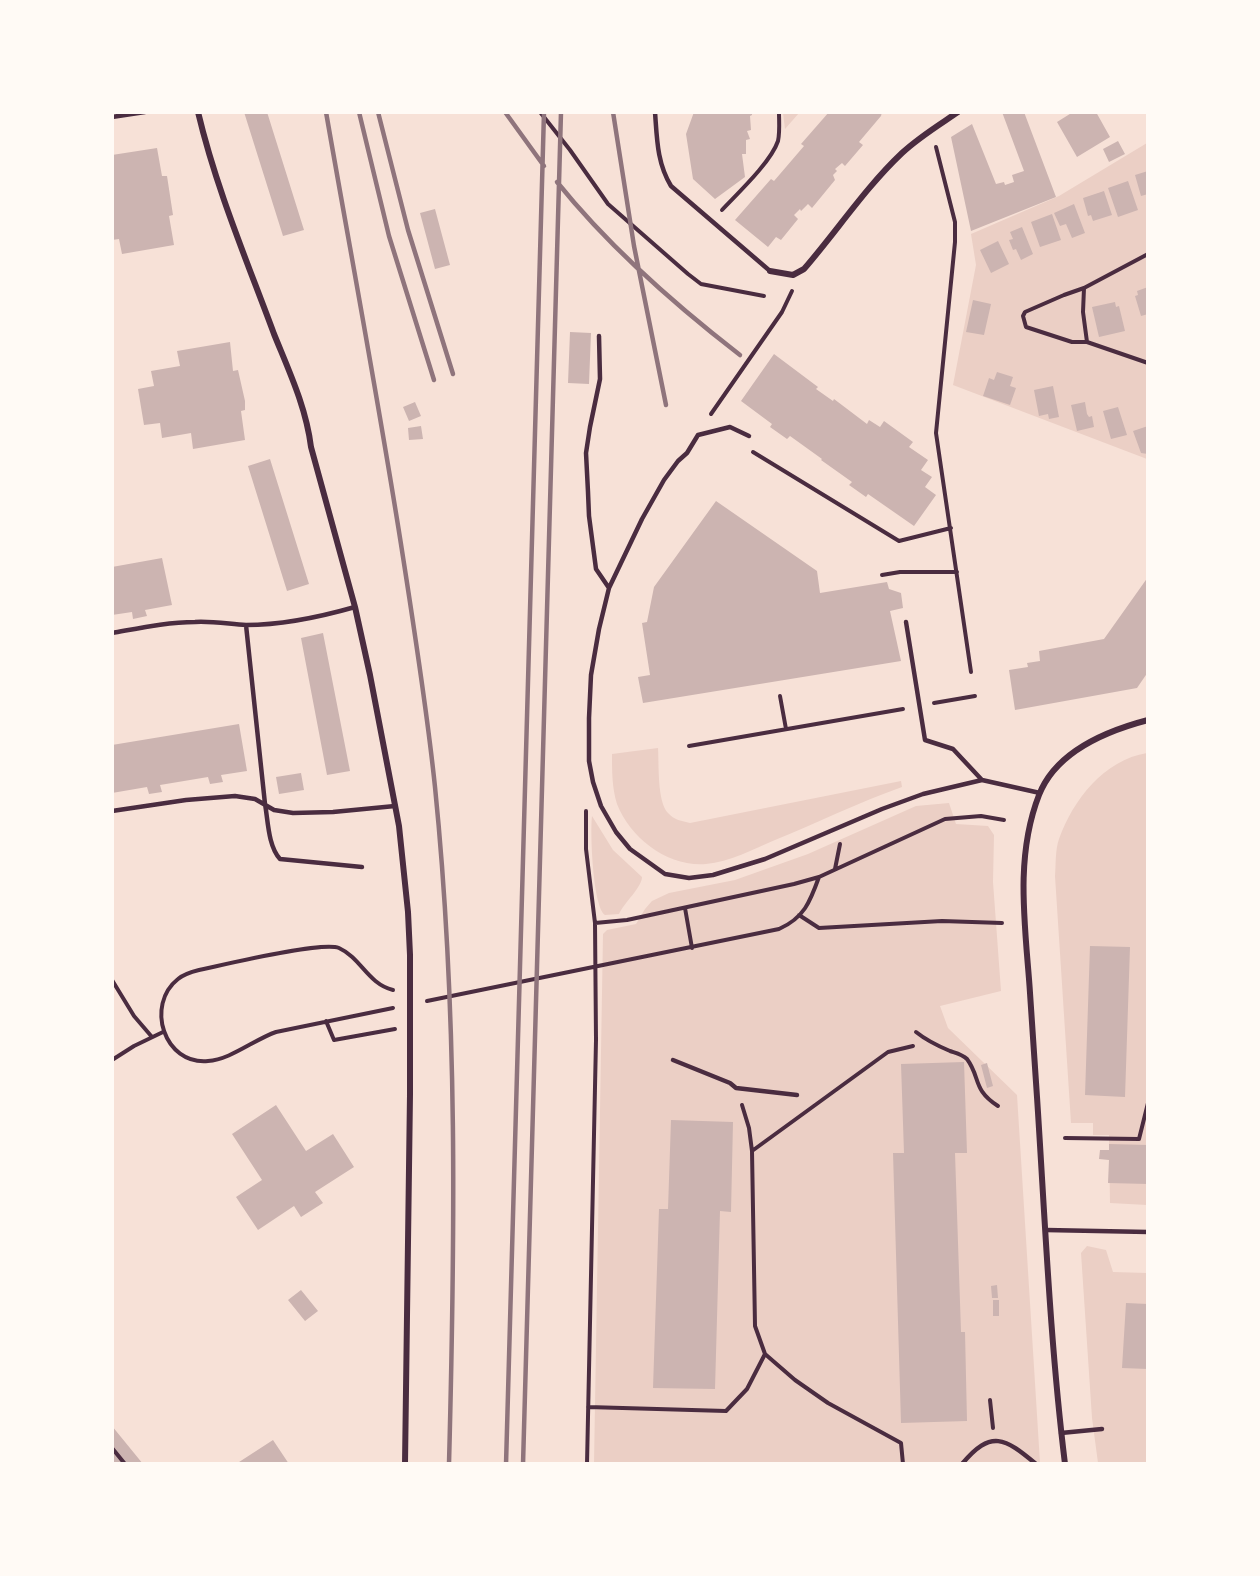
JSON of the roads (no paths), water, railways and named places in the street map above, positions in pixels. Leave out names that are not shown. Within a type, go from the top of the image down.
[{"type":"street","points":[[198,112],[220,191],[301,403],[355,607],[395,806],[408,912],[410,975],[405,1464]]},
{"type":"street","points":[[770,271],[793,275],[804,269],[889,166],[904,151],[958,112]]},
{"type":"street","points":[[1065,1464],[1046,1230],[1023,889],[1025,849],[1040,793],[1054,771],[1072,753],[1086,744],[1124,726],[1148,720]]},
{"type":"lane","points":[[112,117],[145,112]]},
{"type":"lane","points":[[655,112],[658,157],[671,186],[770,271]]},
{"type":"lane","points":[[599,336],[600,379],[586,453],[589,516],[596,569],[609,588]]},
{"type":"lane","points":[[749,436],[730,427],[698,435],[687,453],[664,480],[642,519],[609,588],[591,675],[588,718],[589,761],[601,806],[616,832],[630,849],[665,874],[690,878],[734,870],[765,860],[882,809],[923,794],[982,780],[1040,793]]},
{"type":"lane","points":[[112,633],[195,622],[274,624],[320,617],[355,607]]},
{"type":"lane","points":[[906,622],[925,740],[953,749],[982,780]]},
{"type":"lane","points":[[246,624],[265,804],[276,854],[280,859],[362,867]]},
{"type":"lane","points":[[112,811],[235,795],[255,799],[274,810],[293,813],[395,806]]},
{"type":"lane","points":[[673,1060],[730,1083],[736,1088],[797,1095]]},
{"type":"lane","points":[[1046,1230],[1148,1232]]},
{"type":"lane","points":[[1061,1433],[1102,1429]]},
{"type":"lane","points":[[962,1464],[978,1447],[994,1440],[1005,1441],[1015,1446],[1035,1464]]},
{"type":"railway","points":[[326,112],[394,501],[421,672],[435,787],[448,956],[453,1125],[453,1294],[449,1464]]},
{"type":"railway","points":[[359,112],[389,236],[434,380]]},
{"type":"railway","points":[[378,112],[408,230],[453,374]]},
{"type":"railway","points":[[505,112],[544,166]]},
{"type":"railway","points":[[506,1464],[544,112]]},
{"type":"railway","points":[[523,1464],[561,112]]},
{"type":"railway","points":[[613,112],[634,246],[666,405]]},
{"type":"railway","points":[[557,182],[599,230],[644,274],[740,355]]}]
